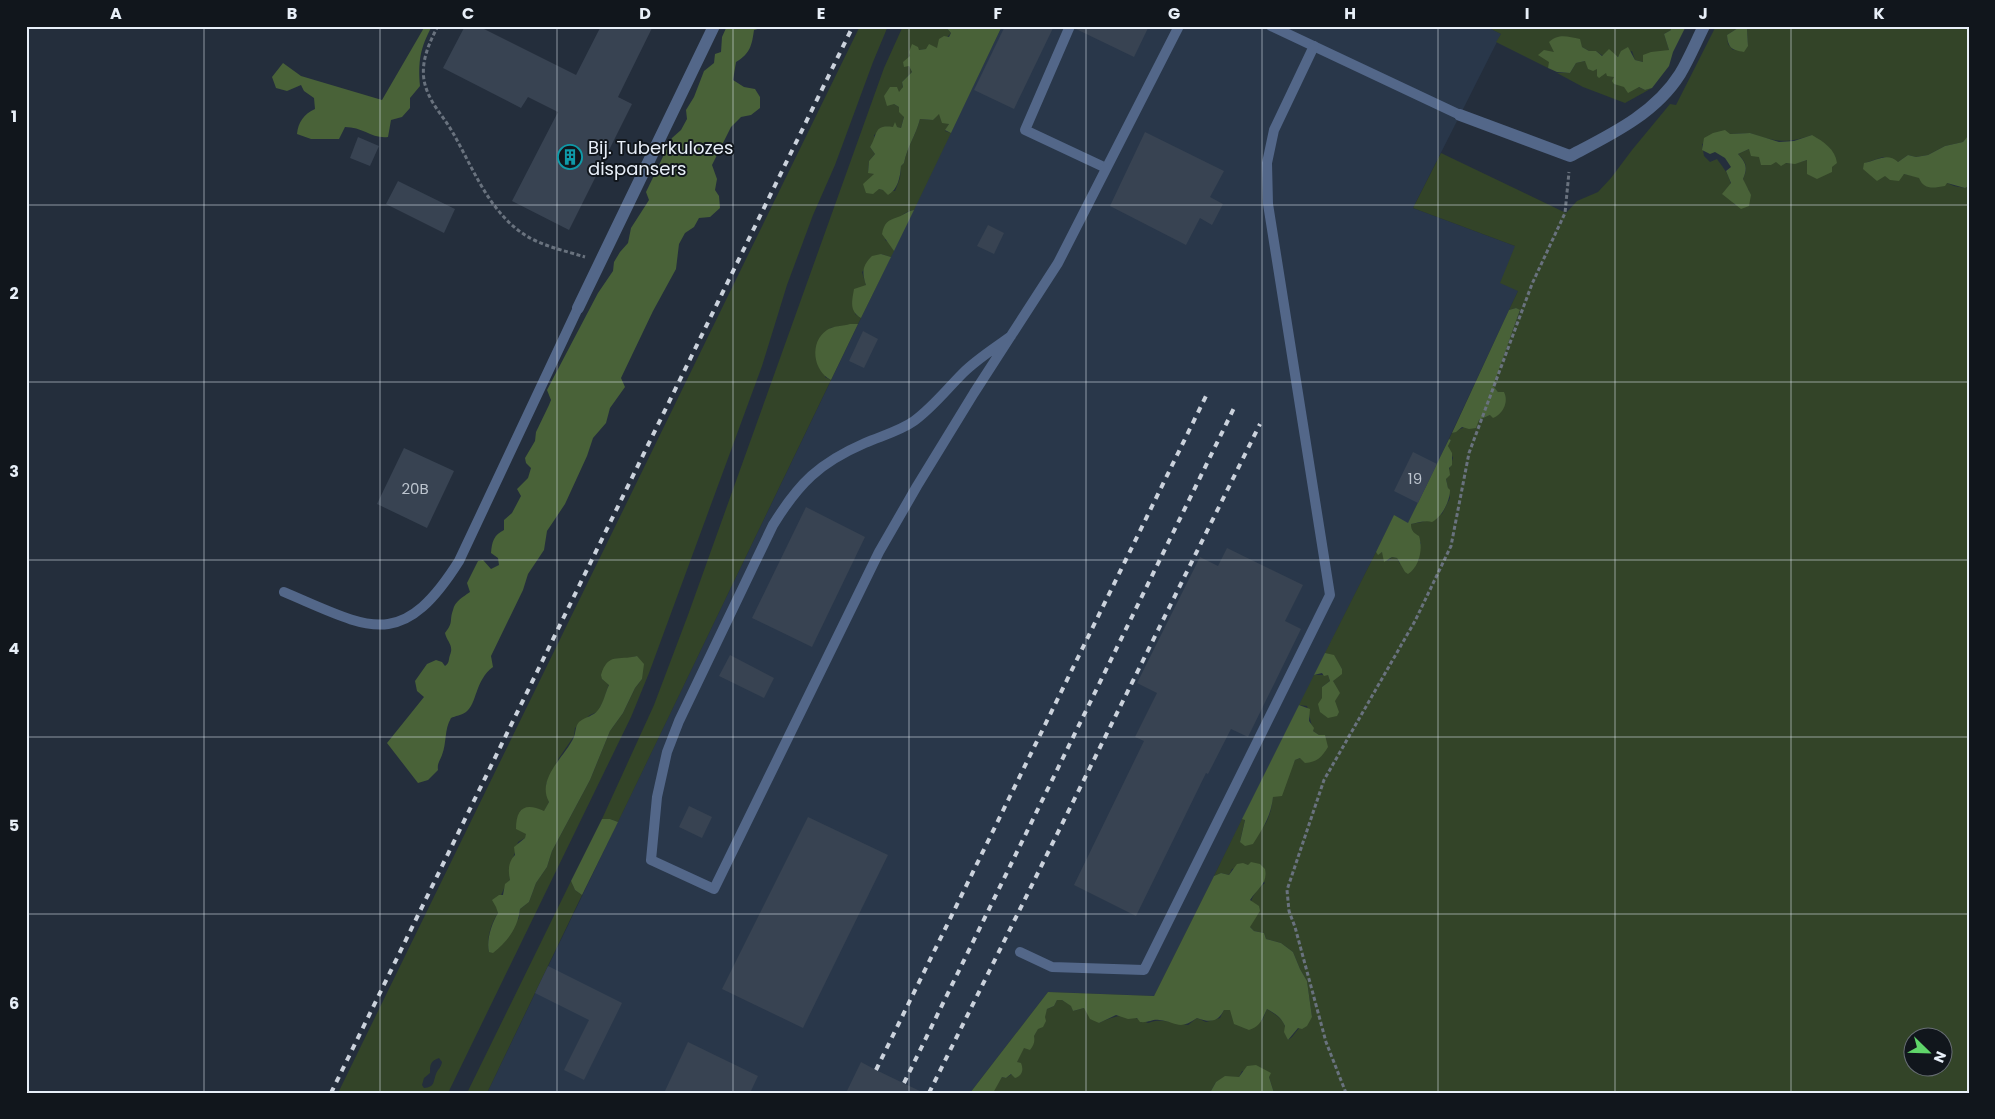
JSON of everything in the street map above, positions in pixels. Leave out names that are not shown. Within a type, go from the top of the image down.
[{"type":"street","points":[[578,308],[714,26]]},
{"type":"street","points":[[1460,115],[1570,156],[1627,125],[1657,101],[1679,75],[1704,26]]},
{"type":"lane","points":[[1070,26],[1025,130],[1106,168]]},
{"type":"lane","points":[[1011,336],[964,372],[928,411],[910,423],[855,447],[826,464],[806,479],[790,498],[773,525],[679,721],[668,752],[657,797],[651,860],[714,889],[880,552],[917,486],[1058,263],[1178,26]]},
{"type":"lane","points":[[1271,26],[1460,115]]},
{"type":"lane","points":[[1020,952],[1052,967],[1144,970],[1330,595],[1268,204],[1267,162],[1274,130],[1314,46]]},
{"type":"lane","points":[[284,592],[350,620],[380,626],[395,624],[409,618],[433,598],[459,561],[578,308]]},
{"type":"path","points":[[438,26],[429,43],[424,62],[424,80],[429,97],[454,136],[475,177],[501,213],[526,236],[600,262]]},
{"type":"path","points":[[1346,1093],[1324,1033],[1295,927],[1288,911],[1287,890],[1324,780],[1415,621],[1451,546],[1469,453],[1532,284],[1565,213],[1570,156]]},
{"type":"shaded area","points":[[1002,26],[1485,26],[1501,34],[1413,208],[1515,246],[1518,291],[1437,464],[1408,524],[1394,516],[1154,996],[1048,992],[970,1093],[487,1093]]},
{"type":"green space","points":[[425,26],[432,26],[421,55],[419,70],[420,86],[410,98],[410,108],[402,117],[391,120],[388,137],[377,136],[345,127],[339,139],[311,139],[297,134],[302,119],[315,109],[314,98],[304,91],[301,85],[287,91],[276,88],[272,77],[283,63],[301,76],[382,100]]},
{"type":"green space","points":[[727,26],[769,26],[754,30],[750,49],[736,62],[733,80],[744,87],[755,89],[760,97],[760,108],[751,115],[741,117],[731,127],[712,165],[717,179],[715,190],[719,196],[720,208],[710,217],[699,218],[694,227],[685,233],[679,244],[676,269],[653,311],[621,378],[625,387],[610,408],[606,423],[593,438],[587,456],[565,504],[547,531],[544,550],[528,574],[523,590],[491,656],[493,667],[487,672],[479,685],[470,708],[464,713],[451,718],[447,727],[444,750],[438,764],[438,770],[428,780],[418,783],[387,743],[424,697],[417,691],[415,681],[427,664],[436,660],[442,662],[445,666],[448,662],[451,646],[445,633],[450,624],[454,607],[470,592],[467,583],[478,561],[483,560],[491,569],[499,565],[498,558],[491,553],[493,542],[496,536],[504,530],[504,520],[512,513],[521,496],[517,489],[528,478],[531,468],[526,463],[525,458],[535,441],[536,432],[551,400],[547,390],[598,293],[613,271],[614,262],[628,243],[631,228],[649,200],[646,192],[672,138],[681,130],[687,119],[686,110],[694,97],[704,71],[714,63],[715,54],[721,52],[722,37]]},
{"type":"green space","points":[[860,26],[888,26],[835,165],[813,215],[787,285],[762,366],[631,717],[448,1093],[338,1093]],"holes":[[[637,656],[642,679],[635,688],[623,713],[610,731],[590,780],[552,851],[547,867],[536,883],[529,902],[520,909],[519,918],[489,952],[490,932],[498,913],[501,896],[510,880],[511,866],[518,842],[525,838],[539,809],[544,812],[549,802],[546,784],[559,758],[574,736],[575,728],[590,715],[597,712],[603,702],[609,684],[602,679],[630,658]],[[439,1058],[442,1064],[433,1084],[430,1087],[424,1088],[422,1085],[424,1078],[430,1073],[431,1064]]]},
{"type":"green space","points":[[903,26],[945,26],[951,33],[937,48],[919,50],[910,56],[909,66],[912,72],[902,82],[903,87],[894,104],[899,107],[904,117],[901,128],[893,127],[874,135],[875,140],[870,147],[875,154],[869,161],[868,172],[874,174],[878,189],[895,191],[900,178],[901,166],[904,163],[920,119],[933,120],[939,113],[949,124],[945,131],[951,133],[914,210],[900,217],[885,240],[890,243],[894,251],[891,257],[881,254],[862,272],[866,285],[855,314],[861,318],[858,324],[830,328],[825,377],[831,380],[618,822],[602,819],[654,705],[884,68]]},
{"type":"green space","points":[[945,26],[1002,26],[951,133],[945,130],[949,124],[942,123],[939,114],[933,120],[920,119],[904,163],[901,166],[899,179],[894,190],[888,195],[879,189],[873,194],[866,193],[863,184],[874,174],[868,173],[869,161],[875,154],[870,147],[877,131],[882,127],[893,127],[895,122],[897,127],[901,128],[904,117],[899,112],[899,107],[894,104],[887,106],[884,96],[890,87],[897,87],[899,92],[903,87],[902,82],[912,72],[909,66],[904,67],[903,62],[910,56],[909,52],[912,44],[918,47],[919,50],[926,49],[929,44],[937,48],[939,39],[944,36],[949,37],[951,33]]},
{"type":"green space","points":[[1485,26],[1671,26],[1671,30],[1664,34],[1669,50],[1643,62],[1635,60],[1632,51],[1609,57],[1582,47],[1554,53],[1548,68],[1496,42],[1501,34]]},
{"type":"green space","points":[[1671,26],[1686,26],[1673,52],[1669,66],[1652,88],[1645,90],[1639,87],[1628,93],[1624,87],[1614,84],[1612,81],[1614,77],[1607,76],[1606,73],[1599,78],[1597,76],[1597,69],[1593,71],[1588,69],[1585,61],[1576,63],[1570,73],[1557,72],[1548,68],[1549,62],[1538,55],[1544,50],[1554,52],[1549,42],[1556,37],[1564,36],[1580,39],[1582,47],[1589,51],[1596,51],[1602,56],[1609,49],[1618,57],[1621,51],[1628,47],[1635,60],[1643,62],[1643,55],[1669,50],[1664,34],[1671,30]]},
{"type":"green space","points":[[1716,26],[1741,26],[1727,35],[1728,44],[1733,50],[1748,46],[1747,29],[1751,26],[1969,26],[1969,136],[1963,142],[1945,146],[1928,155],[1916,157],[1908,155],[1898,162],[1883,157],[1865,163],[1885,176],[1904,174],[1954,186],[1965,188],[1969,186],[1969,1093],[1274,1093],[1269,1077],[1242,1071],[1239,1077],[1216,1082],[1211,1091],[1206,1093],[1097,1093],[1095,1091],[1091,1093],[992,1093],[1002,1077],[1006,1078],[1012,1074],[1021,1051],[1035,1034],[1047,1009],[1054,1006],[1057,1000],[1062,1000],[1072,1006],[1073,1011],[1084,1008],[1099,1023],[1118,1016],[1129,1016],[1148,1023],[1162,1021],[1188,1025],[1197,1018],[1206,1022],[1220,1018],[1224,1010],[1230,1009],[1262,1021],[1267,1009],[1277,1015],[1282,1021],[1288,1040],[1312,1017],[1307,981],[1293,952],[1281,943],[1266,939],[1264,933],[1254,931],[1250,927],[1252,898],[1265,883],[1248,865],[1232,869],[1229,875],[1221,873],[1214,876],[1242,819],[1245,819],[1240,842],[1256,833],[1267,822],[1277,788],[1295,760],[1300,758],[1319,735],[1313,731],[1307,706],[1299,705],[1314,675],[1328,675],[1330,681],[1322,687],[1322,698],[1335,700],[1333,681],[1342,669],[1337,662],[1325,653],[1376,552],[1378,554],[1382,552],[1388,561],[1392,557],[1397,558],[1400,564],[1419,560],[1419,547],[1421,543],[1411,529],[1411,524],[1442,514],[1450,498],[1446,479],[1453,458],[1448,446],[1451,440],[1449,439],[1452,433],[1490,415],[1498,392],[1492,386],[1520,311],[1516,308],[1509,310],[1518,291],[1500,283],[1515,246],[1413,208],[1441,153],[1566,213],[1577,201],[1598,192],[1670,104],[1676,105]],"holes":[[[1750,133],[1788,141],[1812,135],[1807,160],[1792,163],[1776,162],[1762,157],[1749,149],[1738,154],[1746,166],[1743,179],[1745,187],[1749,190],[1735,205],[1726,172],[1717,159],[1710,162],[1704,156],[1702,144],[1730,134]]]},
{"type":"green space","points":[[1741,26],[1751,26],[1747,29],[1748,46],[1744,52],[1731,48],[1727,35]]},
{"type":"green space","points":[[1585,61],[1645,90],[1652,88],[1625,103],[1583,87],[1557,73],[1570,73],[1576,63]]},
{"type":"green space","points":[[1725,130],[1730,134],[1750,133],[1779,142],[1794,141],[1812,135],[1825,143],[1834,154],[1837,163],[1832,167],[1832,172],[1817,179],[1807,174],[1807,160],[1795,164],[1786,163],[1781,166],[1776,162],[1771,165],[1761,165],[1759,157],[1751,156],[1749,149],[1738,154],[1745,165],[1743,179],[1751,195],[1749,206],[1741,209],[1722,194],[1731,183],[1726,171],[1731,167],[1725,158],[1715,152],[1710,154],[1702,150],[1704,138]]},
{"type":"green space","points":[[1968,136],[1969,186],[1965,188],[1947,183],[1945,186],[1929,187],[1923,185],[1919,178],[1904,174],[1899,181],[1890,180],[1885,176],[1877,181],[1863,169],[1864,163],[1886,157],[1898,162],[1908,155],[1916,157],[1928,155],[1945,146],[1963,142]]},
{"type":"green space","points":[[914,210],[894,251],[882,234],[884,227],[892,219]]},
{"type":"green space","points":[[881,254],[891,257],[861,318],[853,309],[854,289],[866,285],[864,273],[866,263],[872,256]]},
{"type":"green space","points":[[1516,308],[1520,310],[1493,386],[1498,392],[1504,392],[1506,400],[1504,407],[1497,416],[1493,418],[1490,415],[1479,420],[1476,428],[1462,427],[1452,433],[1509,310]]},
{"type":"green space","points":[[858,324],[831,380],[820,370],[817,363],[816,349],[818,342],[821,335],[829,329]]},
{"type":"green space","points":[[1449,439],[1451,440],[1448,446],[1452,453],[1452,465],[1449,468],[1450,475],[1446,479],[1450,490],[1449,499],[1436,520],[1411,524],[1413,532],[1419,536],[1421,546],[1418,562],[1408,574],[1397,558],[1392,557],[1384,562],[1382,552],[1378,555],[1376,552],[1394,515],[1408,523]]},
{"type":"green space","points":[[1325,653],[1334,655],[1342,669],[1342,674],[1333,681],[1340,693],[1335,701],[1339,712],[1337,716],[1328,718],[1320,712],[1318,704],[1322,698],[1322,687],[1330,681],[1328,675],[1324,676],[1322,673],[1314,675]]},
{"type":"green space","points":[[637,656],[644,664],[642,679],[635,688],[623,713],[610,731],[590,780],[552,851],[547,867],[536,883],[529,902],[520,909],[517,922],[507,939],[493,953],[489,952],[490,932],[498,913],[492,900],[499,895],[503,895],[505,884],[510,880],[509,867],[515,855],[514,847],[525,838],[526,834],[516,829],[516,822],[520,812],[527,807],[544,811],[549,802],[546,785],[553,768],[570,745],[579,722],[596,712],[603,701],[609,685],[602,679],[601,675],[607,663],[614,659]]},
{"type":"green space","points":[[1299,705],[1310,709],[1309,721],[1314,728],[1313,731],[1319,735],[1325,735],[1328,747],[1316,760],[1305,763],[1300,758],[1295,760],[1282,796],[1273,797],[1263,827],[1253,844],[1245,846],[1240,842],[1245,820],[1242,819]]},
{"type":"green space","points":[[602,819],[618,822],[582,895],[575,890],[571,881]]},
{"type":"green space","points":[[1251,862],[1260,864],[1265,869],[1266,874],[1262,886],[1250,900],[1259,906],[1260,911],[1250,927],[1254,931],[1264,933],[1266,939],[1281,943],[1293,952],[1307,981],[1312,1017],[1307,1026],[1302,1029],[1298,1028],[1288,1040],[1284,1032],[1285,1026],[1282,1020],[1267,1009],[1259,1024],[1249,1030],[1234,1024],[1230,1010],[1224,1010],[1219,1017],[1213,1020],[1206,1021],[1197,1018],[1182,1025],[1159,1020],[1140,1022],[1137,1018],[1128,1019],[1116,1015],[1099,1023],[1090,1019],[1084,1008],[1073,1011],[1071,1006],[1062,1000],[1057,1000],[1054,1006],[1047,1009],[1046,1021],[1034,1036],[1032,1047],[1030,1050],[1024,1048],[1017,1062],[1021,1063],[1022,1068],[1019,1076],[1015,1078],[1011,1074],[1006,1078],[1002,1077],[993,1093],[970,1093],[1048,992],[1154,996],[1214,876],[1221,873],[1229,875],[1237,864],[1243,863],[1248,865]]},
{"type":"green space","points":[[571,881],[575,890],[582,895],[487,1093],[467,1093]]},
{"type":"green space","points":[[1256,1065],[1271,1073],[1269,1077],[1274,1093],[1206,1093],[1211,1091],[1216,1082],[1225,1076],[1239,1077],[1247,1066]]},
{"type":"building","name":"Bij. Tuberkulozes dispansers","points":[[465,26],[478,26],[576,75],[601,26],[653,26],[618,97],[632,104],[569,230],[512,201],[558,112],[528,97],[521,108],[443,68]]},
{"type":"building","points":[[1005,26],[1054,26],[1014,109],[974,90]]},
{"type":"building","points":[[1077,26],[1149,26],[1134,57],[1076,29]]},
{"type":"building","points":[[1145,132],[1224,171],[1210,197],[1223,204],[1212,225],[1200,218],[1186,245],[1110,206]]},
{"type":"building","points":[[358,137],[379,146],[370,166],[350,158]]},
{"type":"building","points":[[398,181],[455,209],[444,233],[386,204]]},
{"type":"building","points":[[988,225],[1004,233],[994,254],[977,246]]},
{"type":"building","points":[[863,331],[878,339],[864,368],[849,361]]},
{"type":"building","points":[[404,448],[454,471],[427,528],[377,504]]},
{"type":"building","points":[[1413,452],[1437,464],[1418,503],[1394,491]]},
{"type":"building","points":[[806,507],[865,537],[812,647],[752,618]]},
{"type":"building","points":[[1227,548],[1303,585],[1285,621],[1301,629],[1248,737],[1231,729],[1208,774],[1206,773],[1136,916],[1074,885],[1144,741],[1135,737],[1157,693],[1137,683],[1200,557],[1218,566]]},
{"type":"building","points":[[730,655],[774,678],[764,698],[719,676]]},
{"type":"building","points":[[689,806],[712,817],[702,838],[679,827]]},
{"type":"building","points":[[808,817],[888,855],[803,1028],[722,989]]},
{"type":"building","points":[[548,966],[622,1003],[584,1080],[564,1070],[589,1020],[535,993]]},
{"type":"building","points":[[688,1042],[758,1076],[750,1093],[664,1093]]},
{"type":"building","points":[[861,1062],[876,1070],[924,1093],[846,1093]]},
{"type":"railway","points":[[331,1093],[853,26]]},
{"type":"railway","points":[[876,1070],[1207,394]]},
{"type":"railway","points":[[904,1083],[1235,406]]},
{"type":"railway","points":[[929,1093],[1260,424]]},
{"type":"place","name":"Bij. Tuberkulozes dispansers","points":[[570,157]]}]
